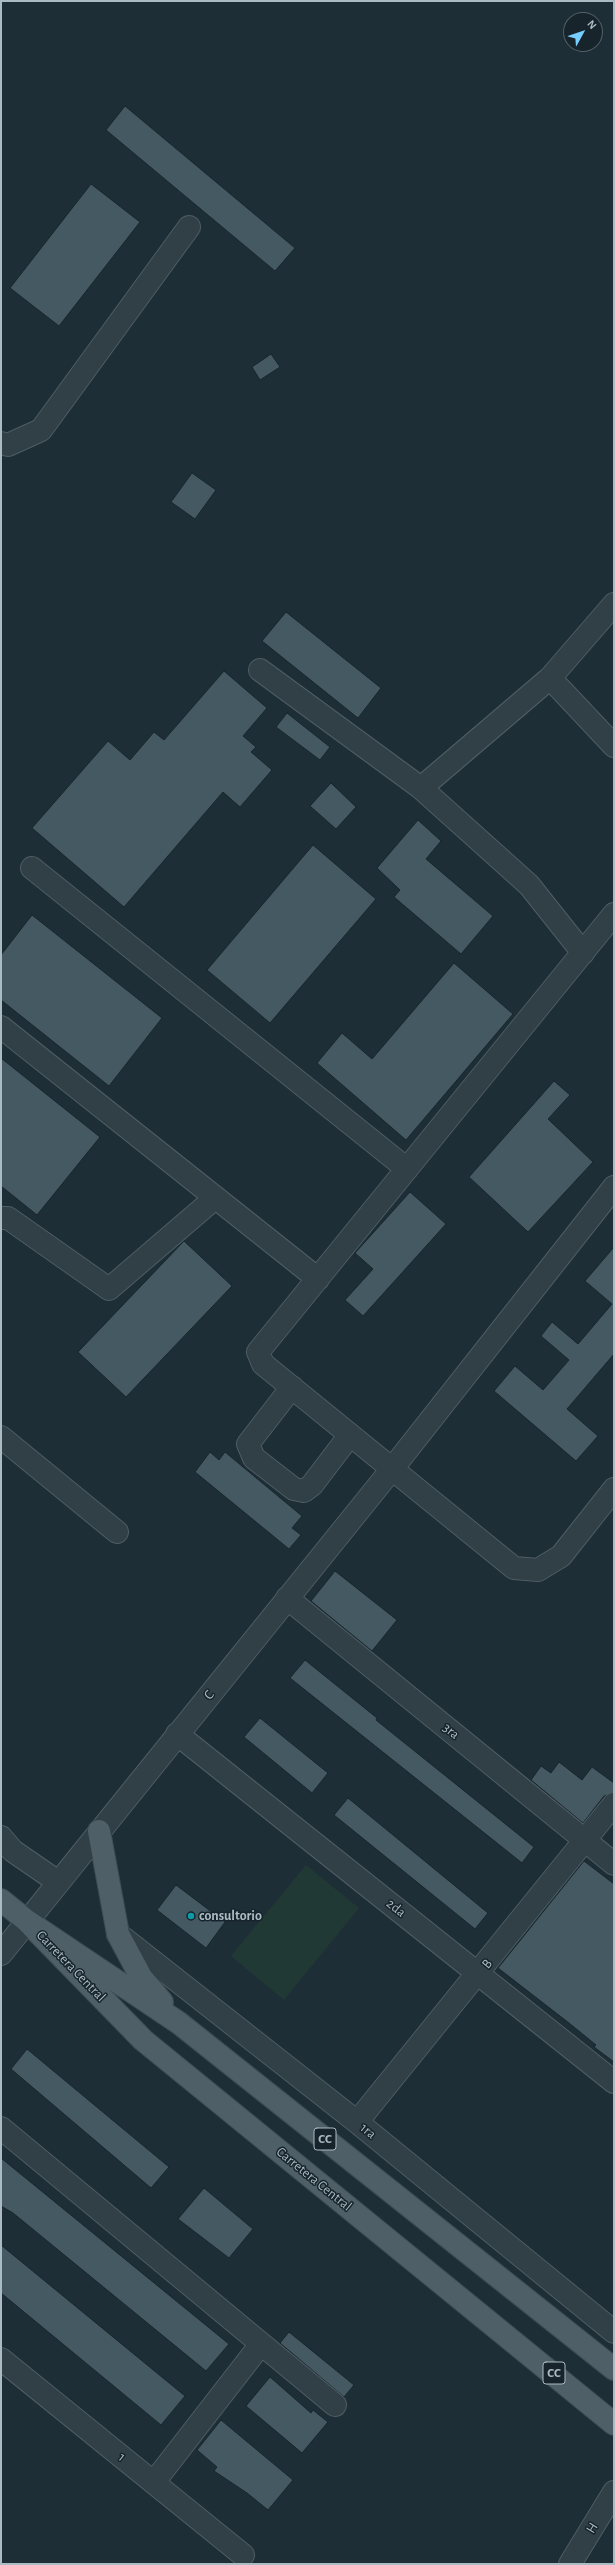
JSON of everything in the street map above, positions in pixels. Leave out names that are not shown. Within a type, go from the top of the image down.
[{"type":"main road","points":[[99,1831],[118,1934],[140,1977],[179,2023]]},
{"type":"main road","name":"Carretera Central","points":[[1,1900],[27,1921],[179,2023],[614,2369]]},
{"type":"main road","name":"Carretera Central","points":[[27,1921],[143,2040],[614,2424]]},
{"type":"street","points":[[1,443],[8,445],[41,430],[189,227]]},
{"type":"street","points":[[421,788],[550,678],[614,604]]},
{"type":"street","points":[[260,670],[421,788],[529,885],[583,953]]},
{"type":"street","points":[[550,678],[614,746]]},
{"type":"street","points":[[32,868],[407,1169]]},
{"type":"street","points":[[614,914],[258,1352],[263,1364],[514,1568],[538,1570],[561,1556],[614,1488]]},
{"type":"street","points":[[1,1028],[318,1279]]},
{"type":"street","name":"C","points":[[1,1954],[392,1469],[614,1187]]},
{"type":"street","points":[[1,1218],[8,1218],[110,1289],[215,1198]]},
{"type":"street","points":[[292,1387],[248,1444],[254,1458],[294,1489],[304,1491],[312,1485],[350,1435]]},
{"type":"street","points":[[1,1437],[117,1532]]},
{"type":"street","name":"3ra","points":[[287,1598],[614,1864]]},
{"type":"street","name":"2da","points":[[178,1734],[614,2082]]},
{"type":"street","name":"B","points":[[357,2122],[614,1804]]},
{"type":"street","points":[[1,1837],[13,1851],[58,1882]]},
{"type":"street","name":"1ra","points":[[118,1934],[357,2122],[614,2332]]},
{"type":"street","points":[[1,2128],[335,2405]]},
{"type":"street","points":[[154,2482],[261,2344]]},
{"type":"street","name":"1","points":[[1,2359],[243,2555]]},
{"type":"street","name":"H","points":[[570,2564],[614,2492]]},
{"type":"green space","points":[[306,1865],[359,1908],[284,2000],[231,1956]]},
{"type":"building","points":[[125,106],[295,248],[275,271],[106,130]]},
{"type":"building","points":[[91,184],[140,222],[59,326],[10,288]]},
{"type":"building","points":[[271,354],[280,367],[260,380],[252,367]]},
{"type":"building","points":[[192,473],[216,490],[195,519],[171,502]]},
{"type":"building","points":[[286,612],[381,688],[358,718],[262,641]]},
{"type":"building","points":[[224,671],[267,708],[243,736],[256,747],[251,752],[272,770],[240,807],[223,792],[124,907],[32,828],[108,741],[130,760],[154,732],[164,740]]},
{"type":"building","points":[[287,713],[330,747],[320,760],[276,727]]},
{"type":"building","points":[[331,783],[356,807],[336,829],[310,806]]},
{"type":"building","points":[[418,820],[441,841],[426,859],[493,916],[461,954],[394,897],[400,890],[377,868]]},
{"type":"building","points":[[313,845],[376,899],[270,1023],[207,970]]},
{"type":"building","points":[[32,915],[162,1018],[109,1086],[1,1000],[1,955]]},
{"type":"building","points":[[454,963],[513,1014],[406,1140],[317,1063],[342,1033],[372,1059]]},
{"type":"building","points":[[1,1058],[100,1137],[37,1215],[1,1186]]},
{"type":"building","points":[[554,1081],[570,1095],[548,1119],[593,1162],[528,1232],[469,1177]]},
{"type":"building","points":[[410,1192],[446,1224],[363,1316],[345,1300],[373,1269],[355,1253]]},
{"type":"building","points":[[184,1241],[232,1286],[126,1397],[78,1352]]},
{"type":"building","points":[[614,1247],[614,1354],[567,1409],[598,1436],[576,1461],[494,1391],[515,1366],[543,1390],[569,1360],[541,1336],[552,1322],[578,1344],[612,1304],[585,1281]]},
{"type":"building","points":[[210,1452],[219,1460],[225,1452],[302,1516],[292,1528],[301,1535],[289,1549],[195,1472]]},
{"type":"building","points":[[335,1571],[397,1620],[372,1651],[311,1601]]},
{"type":"building","points":[[305,1660],[377,1718],[376,1720],[534,1847],[522,1863],[290,1678]]},
{"type":"building","points":[[260,1718],[328,1773],[312,1793],[244,1737]]},
{"type":"building","points":[[559,1762],[582,1780],[592,1767],[614,1783],[614,1792],[604,1796],[583,1823],[531,1780],[541,1766],[551,1773]]},
{"type":"building","points":[[348,1798],[488,1913],[475,1929],[334,1815]]},
{"type":"building","points":[[584,1861],[614,1884],[614,2062],[594,2047],[596,2045],[569,2023],[498,1968]]},
{"type":"building","name":"consultorio","points":[[176,1885],[225,1922],[206,1948],[157,1910]]},
{"type":"building","points":[[27,2049],[169,2167],[151,2188],[11,2069]]},
{"type":"building","points":[[1,2158],[229,2344],[206,2371],[13,2213],[1,2206]]},
{"type":"building","points":[[204,2188],[253,2229],[229,2258],[178,2219]]},
{"type":"building","points":[[1,2245],[185,2396],[161,2425],[1,2293]]},
{"type":"building","points":[[289,2332],[354,2385],[344,2397],[280,2343]]},
{"type":"building","points":[[270,2377],[311,2413],[313,2410],[328,2422],[302,2453],[246,2406]]},
{"type":"building","points":[[221,2420],[293,2480],[268,2510],[247,2493],[214,2471],[217,2467],[197,2450]]},
{"type":"place","name":"consultorio","points":[[191,1916]]}]
